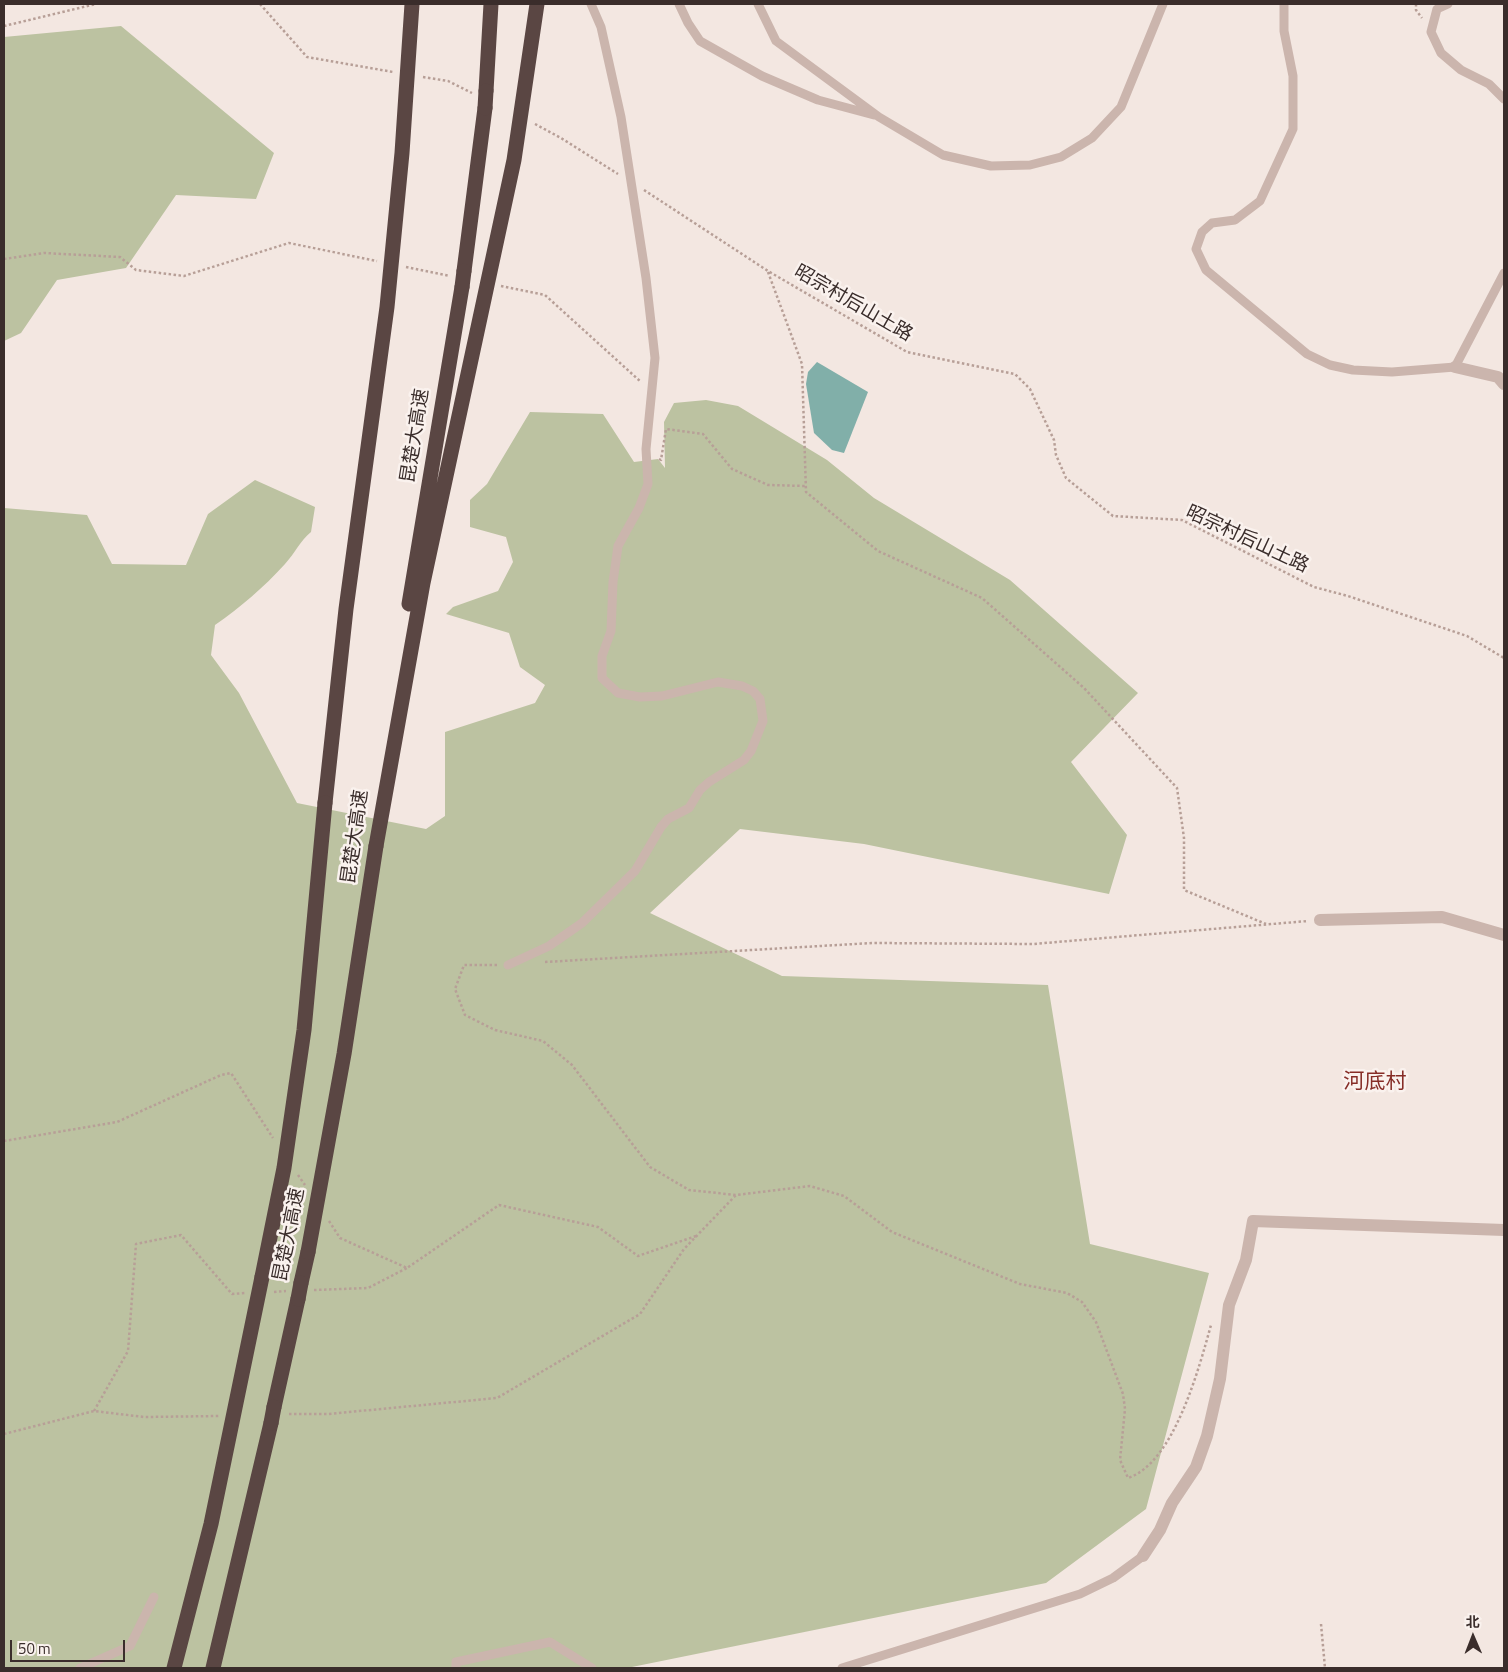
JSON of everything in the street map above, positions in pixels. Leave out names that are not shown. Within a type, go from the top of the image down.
[{"type":"highway","name":"昆楚大高速","points":[[174,1668],[211,1524],[262,1277],[284,1168],[304,1030],[325,803],[346,609],[387,307],[402,153],[412,4]]},
{"type":"highway","name":"昆楚大高速","points":[[213,1668],[276,1415],[344,1054],[376,846],[394,689],[462,279],[483,99],[491,4]]},
{"type":"highway","points":[[376,846],[423,583],[514,160],[537,4]]},
{"type":"street","points":[[1456,367],[1498,377],[1504,384]]},
{"type":"street","points":[[1320,920],[1442,917],[1504,935]]},
{"type":"street","points":[[1144,1556],[1160,1530],[1172,1503],[1196,1467],[1208,1436],[1220,1379],[1229,1304],[1246,1260],[1253,1221],[1504,1230]]},
{"type":"lane","points":[[508,964],[549,946],[582,922],[635,871],[661,828],[668,820],[689,808],[700,790],[709,782],[744,760],[751,751],[762,721],[760,699],[752,691],[742,686],[718,682],[662,696],[640,697],[618,693],[602,678],[602,656],[611,631],[613,582],[618,546],[639,508],[648,484],[646,449],[655,358],[646,278],[621,117],[607,50],[591,4]]},
{"type":"lane","points":[[679,4],[688,23],[700,41],[762,76],[818,100],[879,117]]},
{"type":"lane","points":[[758,4],[776,41],[879,117],[944,155],[991,166],[1030,165],[1061,157],[1092,138],[1121,107],[1163,4]]},
{"type":"lane","points":[[1284,4],[1284,31],[1293,76],[1293,129],[1260,200],[1235,220],[1212,223],[1202,232],[1196,249],[1206,270],[1307,354],[1330,365],[1353,370],[1392,372],[1456,367],[1504,273]]},
{"type":"lane","points":[[1448,4],[1437,9],[1431,32],[1441,53],[1461,70],[1489,84],[1504,99]]},
{"type":"lane","points":[[842,1668],[943,1635],[1080,1594],[1113,1578],[1144,1556]]},
{"type":"lane","points":[[80,1668],[130,1646],[154,1597]]},
{"type":"lane","points":[[456,1668],[456,1662],[550,1642],[592,1668]]},
{"type":"path","points":[[4,26],[96,4]]},
{"type":"path","points":[[260,4],[307,56],[397,72]]},
{"type":"path","points":[[417,76],[448,81],[483,99]]},
{"type":"path","name":"昭宗村后山土路","points":[[530,122],[561,138],[768,271],[907,352],[1016,374],[1030,389],[1054,440],[1056,455],[1066,478],[1113,516],[1182,520],[1314,587],[1348,596],[1467,636],[1504,658]]},
{"type":"path","points":[[4,260],[44,252],[120,257],[136,270],[184,276],[289,243],[381,262]]},
{"type":"path","points":[[402,266],[462,279]]},
{"type":"path","points":[[768,271],[802,364],[806,492],[878,550],[982,598],[1084,688],[1177,788],[1184,838],[1184,890],[1267,924]]},
{"type":"path","points":[[498,286],[545,296],[653,393]]},
{"type":"path","points":[[646,449],[661,460],[666,429],[703,434],[732,469],[768,485],[806,486]]},
{"type":"path","points":[[537,963],[872,943],[1033,944],[1320,920]]},
{"type":"path","points":[[508,964],[464,965],[455,989],[465,1015],[495,1030],[542,1041],[572,1065],[650,1167],[689,1190],[736,1195],[810,1186],[844,1196],[892,1232],[1020,1284],[1067,1293],[1082,1302],[1096,1322],[1122,1394],[1125,1409],[1120,1460],[1128,1478],[1141,1474],[1166,1443],[1193,1388],[1212,1323]]},
{"type":"path","points":[[4,1141],[117,1122],[221,1075],[231,1073],[274,1139]]},
{"type":"path","points":[[296,1172],[307,1189]]},
{"type":"path","points":[[276,1415],[328,1414],[496,1398],[640,1314],[684,1249],[736,1195]]},
{"type":"path","points":[[270,1292],[368,1288],[407,1268],[499,1205],[598,1227],[638,1256],[696,1236]]},
{"type":"path","points":[[324,1213],[340,1238],[407,1268]]},
{"type":"path","points":[[94,1411],[128,1351],[136,1244],[181,1235],[232,1294],[249,1293]]},
{"type":"path","points":[[4,1434],[94,1411],[144,1417],[224,1416]]},
{"type":"path","points":[[1321,1624],[1325,1668]]},
{"type":"green space","points":[[121,26],[274,153],[256,199],[176,195],[126,268],[57,280],[21,333],[4,341],[4,37]]},
{"type":"green space","points":[[706,400],[738,406],[827,460],[874,498],[1010,580],[1138,693],[1071,762],[1127,835],[1109,894],[864,844],[740,829],[650,913],[782,976],[1048,985],[1090,1244],[1209,1273],[1146,1509],[1046,1583],[627,1668],[4,1668],[4,508],[87,515],[112,564],[186,565],[208,514],[255,480],[315,507],[311,532],[289,560],[252,597],[215,625],[211,655],[239,693],[297,803],[426,829],[445,816],[445,732],[535,703],[545,685],[520,667],[509,633],[446,614],[453,607],[498,591],[513,562],[506,537],[470,527],[470,500],[487,484],[530,412],[603,414],[634,462],[658,459],[665,468],[664,422],[674,403]]},
{"type":"water","points":[[817,362],[868,392],[844,453],[832,450],[814,433],[806,384],[808,372]]},
{"type":"district","name":"河底村","points":[[1375,1083]]}]
